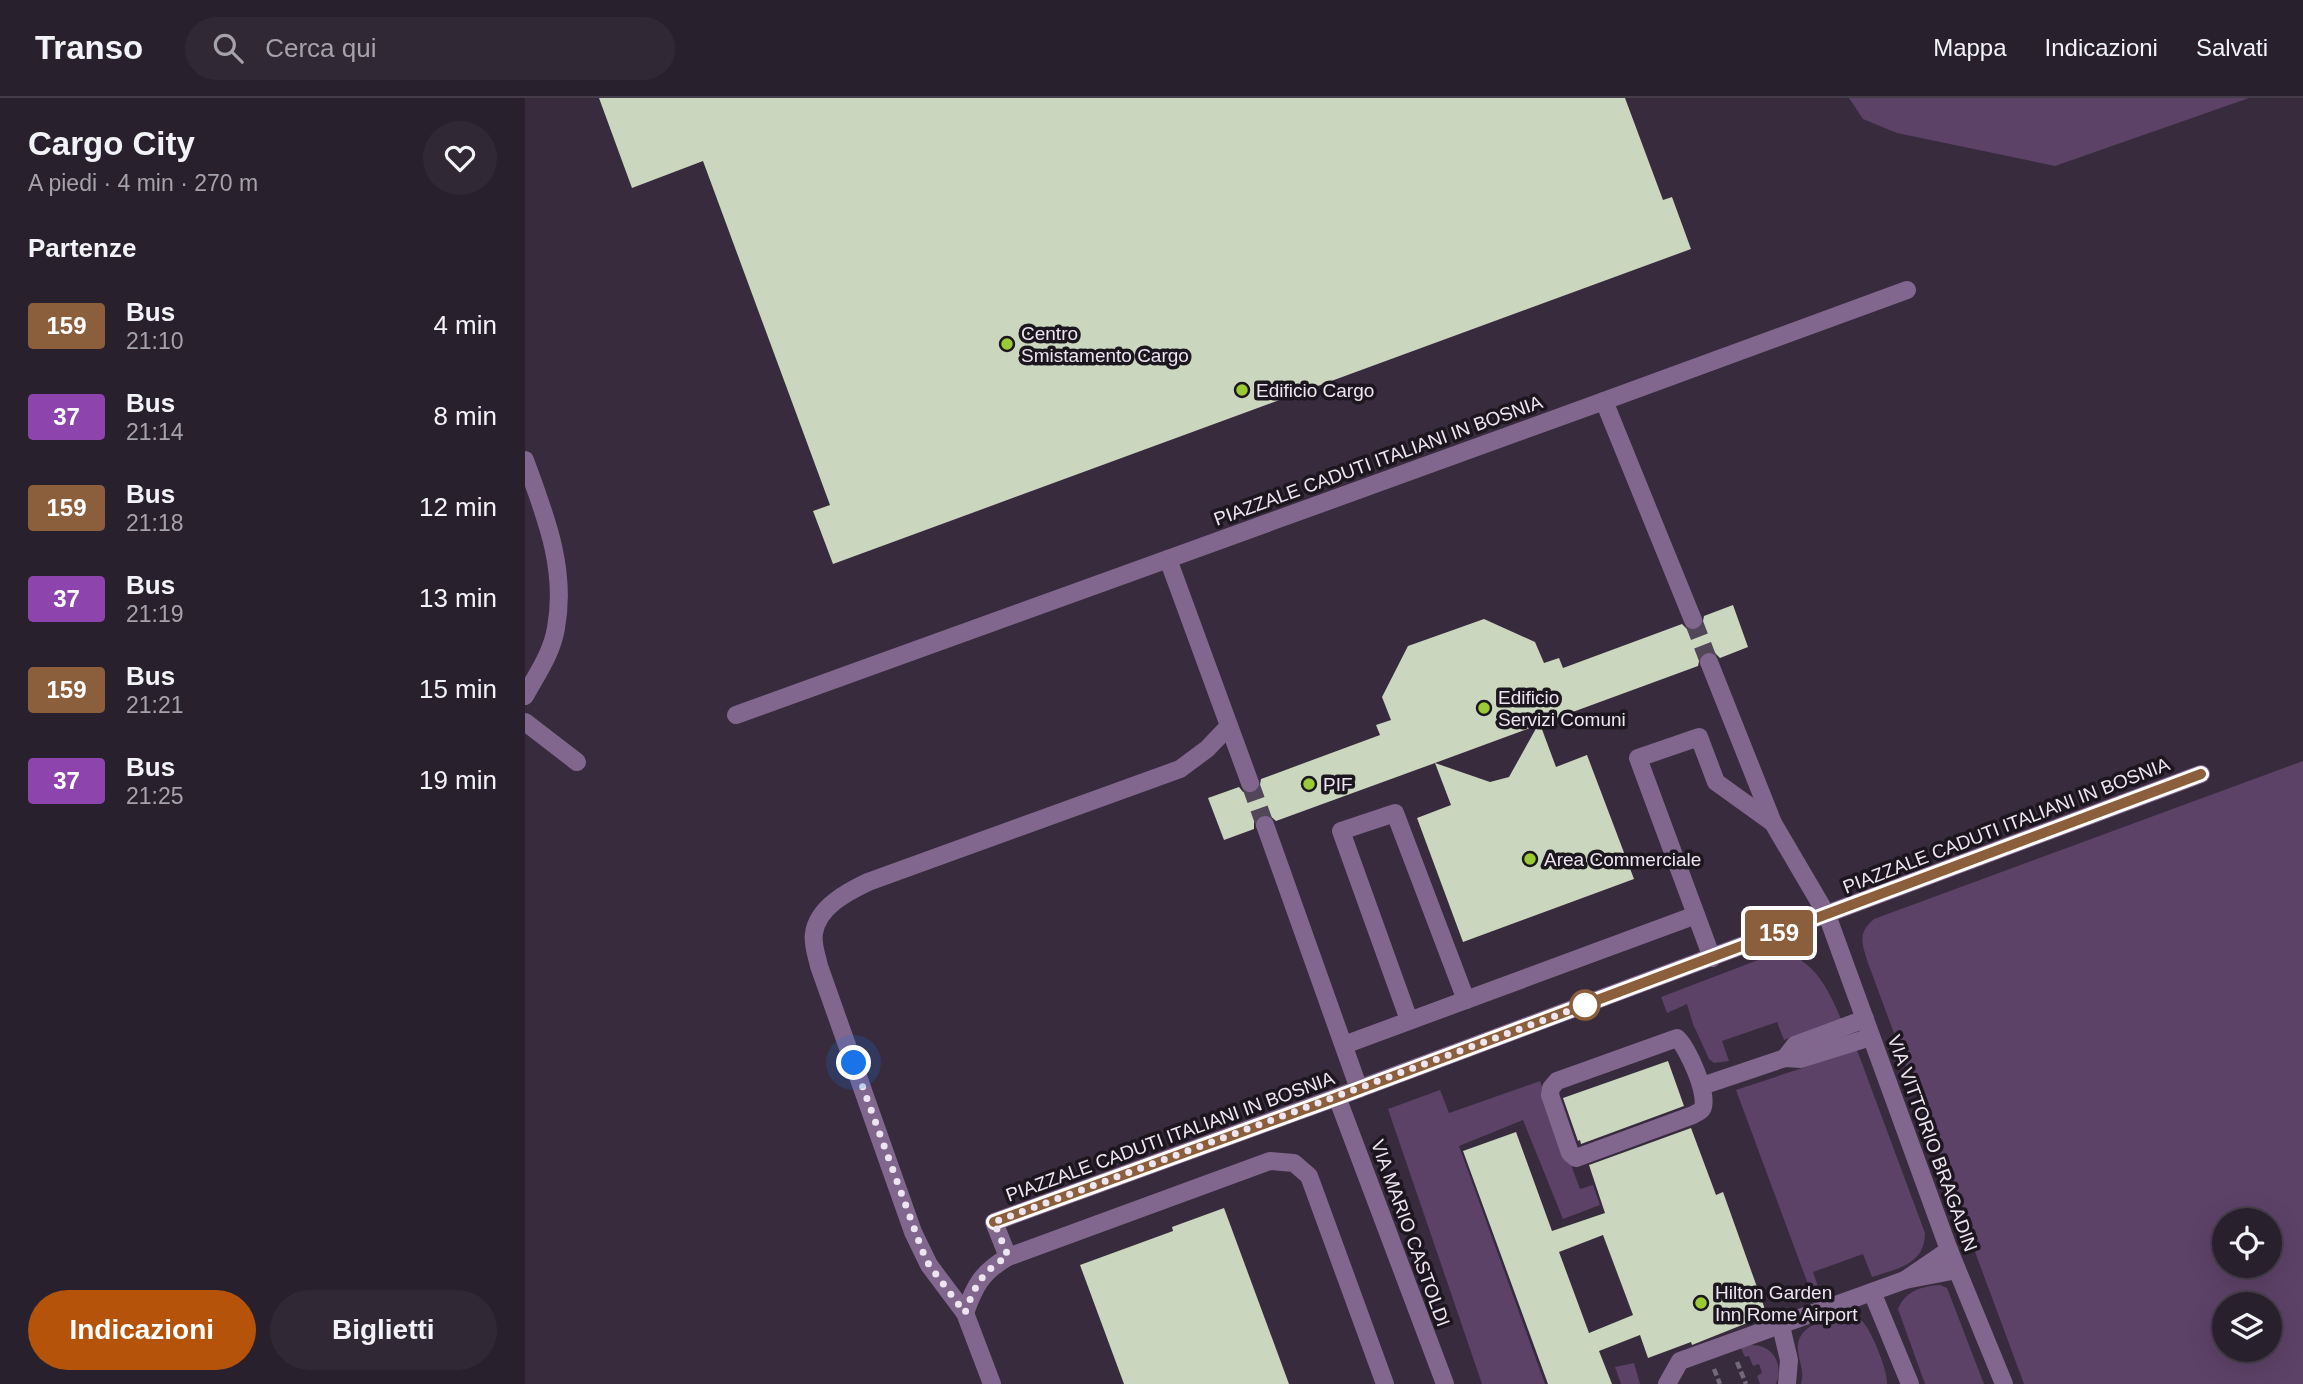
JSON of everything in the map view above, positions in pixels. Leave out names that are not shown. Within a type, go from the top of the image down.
[{"type":"street","name":"PIAZZALE CADUTI ITALIANI IN BOSNIA","points":[[736,715],[1907,290]]},
{"type":"street","points":[[1604,401],[1693,620]]},
{"type":"street","points":[[525,460],[551,533],[558,564],[556,629],[544,664],[525,696]]},
{"type":"street","points":[[1168,559],[1250,783]]},
{"type":"street","name":"PIAZZALE CADUTI ITALIANI IN BOSNIA","points":[[1709,662],[1773,823],[1826,915]]},
{"type":"street","points":[[525,722],[577,762]]},
{"type":"street","points":[[992,1384],[965,1313],[929,1265],[913,1232],[820,966],[814,934],[818,922],[828,908],[861,885],[1180,769],[1207,749],[1229,726]]},
{"type":"street","points":[[1712,958],[1638,758],[1699,737],[1716,782],[1773,823]]},
{"type":"street","name":"PIAZZALE CADUTI ITALIANI IN BOSNIA","points":[[1008,1256],[994,1222],[1338,1097],[2201,774]]},
{"type":"street","points":[[1409,1020],[1341,831],[1395,813],[1466,1000]]},
{"type":"street","name":"PIAZZALE CADUTI ITALIANI IN BOSNIA","points":[[1265,825],[1359,1089]]},
{"type":"street","points":[[1344,1045],[1696,915]]},
{"type":"street","name":"VIA VITTORIO BRAGADIN","points":[[1826,915],[1949,1250],[2004,1384]]},
{"type":"street","points":[[1785,1058],[1795,1045],[1865,1019]]},
{"type":"street","points":[[1702,1086],[1785,1058],[1801,1059],[1871,1037]]},
{"type":"street","points":[[1677,1038],[1683,1043],[1702,1086],[1705,1099],[1702,1109],[1693,1115],[1576,1158],[1570,1153],[1550,1094],[1557,1081],[1677,1038]]},
{"type":"street","name":"VIA MARIO CASTOLDI","points":[[1338,1097],[1444,1384]]},
{"type":"street","points":[[965,1313],[981,1277],[993,1265],[1008,1256],[1270,1161],[1294,1163],[1309,1176],[1385,1384]]},
{"type":"street","points":[[1905,1280],[1949,1250]]},
{"type":"street","points":[[1667,1384],[1680,1361],[1905,1280],[1957,1270]]},
{"type":"street","points":[[1871,1292],[1910,1384]]},
{"type":"street","points":[[1781,1326],[1789,1360],[1787,1384]]},
{"type":"shaded area","points":[[1849,98],[2249,98],[2055,166],[1897,133],[1863,119]]},
{"type":"shaded area","points":[[2303,761],[2303,1384],[2024,1384],[1868,963],[1862,939],[1874,919]]},
{"type":"shaded area","points":[[1779,952],[1801,960],[1818,976],[1841,1019],[1784,1040],[1777,1022],[1722,1041],[1729,1061],[1714,1063],[1709,1059],[1687,1004],[1667,1013],[1661,997]]},
{"type":"shaded area","points":[[1857,1050],[1925,1233],[1924,1244],[1915,1259],[1899,1268],[1872,1277],[1863,1254],[1813,1272],[1820,1292],[1812,1295],[1736,1090]]},
{"type":"shaded area","points":[[1540,1081],[1580,1189],[1593,1185],[1600,1205],[1563,1219],[1523,1120],[1459,1146],[1545,1384],[1482,1384],[1388,1109],[1440,1090],[1449,1113]]},
{"type":"shaded area","points":[[1940,1285],[1947,1288],[1984,1384],[1925,1384],[1898,1309],[1905,1298],[1915,1291]]},
{"type":"shaded area","points":[[1848,1315],[1861,1320],[1871,1334],[1882,1361],[1887,1384],[1801,1384],[1802,1371],[1798,1351],[1802,1334],[1815,1324]]},
{"type":"shaded area","points":[[1750,1345],[1765,1348],[1775,1357],[1779,1369],[1776,1384],[1760,1384],[1757,1376],[1762,1373],[1759,1364],[1753,1366],[1749,1356],[1745,1357],[1741,1348]]},
{"type":"shaded area","points":[[1634,1363],[1640,1384],[1621,1384],[1615,1367]]},
{"type":"building","name":"Centro Smistamento Cargo","points":[[599,98],[1625,98],[1663,200],[1672,197],[1691,249],[833,564],[813,511],[830,505],[703,161],[632,188]]},
{"type":"building","points":[[1733,605],[1748,647],[1720,658],[1715,653],[1705,651],[1700,656],[1698,666],[1540,724],[1556,767],[1587,755],[1634,879],[1463,942],[1417,818],[1451,805],[1435,763],[1276,821],[1268,814],[1261,815],[1254,822],[1254,829],[1224,840],[1208,798],[1239,787],[1243,792],[1253,794],[1259,790],[1261,779],[1380,735],[1376,725],[1391,720],[1382,697],[1408,646],[1484,619],[1535,642],[1544,663],[1559,658],[1563,668],[1682,624],[1687,629],[1697,631],[1702,626],[1704,616]],"holes":[[[1538,725],[1509,777],[1490,782],[1435,763]]]},
{"type":"building","points":[[1668,1061],[1684,1106],[1581,1144],[1580,1140],[1578,1141],[1563,1098]]},
{"type":"building","points":[[1691,1128],[1716,1195],[1723,1192],[1767,1315],[1692,1345],[1691,1342],[1648,1358],[1640,1335],[1599,1351],[1612,1384],[1548,1384],[1463,1151],[1516,1132],[1552,1231],[1605,1213],[1589,1165]],"holes":[[[1603,1235],[1633,1315],[1589,1333],[1559,1252]]]},
{"type":"building","points":[[1224,1208],[1289,1384],[1124,1384],[1080,1265],[1173,1231],[1172,1227]]},
{"type":"tunnel","points":[[1693,620],[1709,662]]},
{"type":"tunnel","points":[[1250,783],[1265,825]]},
{"type":"bus line","name":"159","points":[[994,1222],[1338,1097],[2201,774]]},
{"type":"place","name":"Centro Smistamento Cargo","points":[[1007,344]]},
{"type":"place","name":"Edificio Cargo","points":[[1242,390]]},
{"type":"place","name":"Edificio Servizi Comuni","points":[[1484,708]]},
{"type":"place","name":"PIF","points":[[1309,784]]},
{"type":"place","name":"Area Commerciale","points":[[1530,859]]},
{"type":"place","name":"Hilton Garden Inn Rome Airport","points":[[1701,1303]]},
{"type":"route","points":[[854,1063],[913,1232],[929,1265],[965,1313],[981,1277],[993,1265],[1008,1256],[994,1222],[1585,1005]]}]
